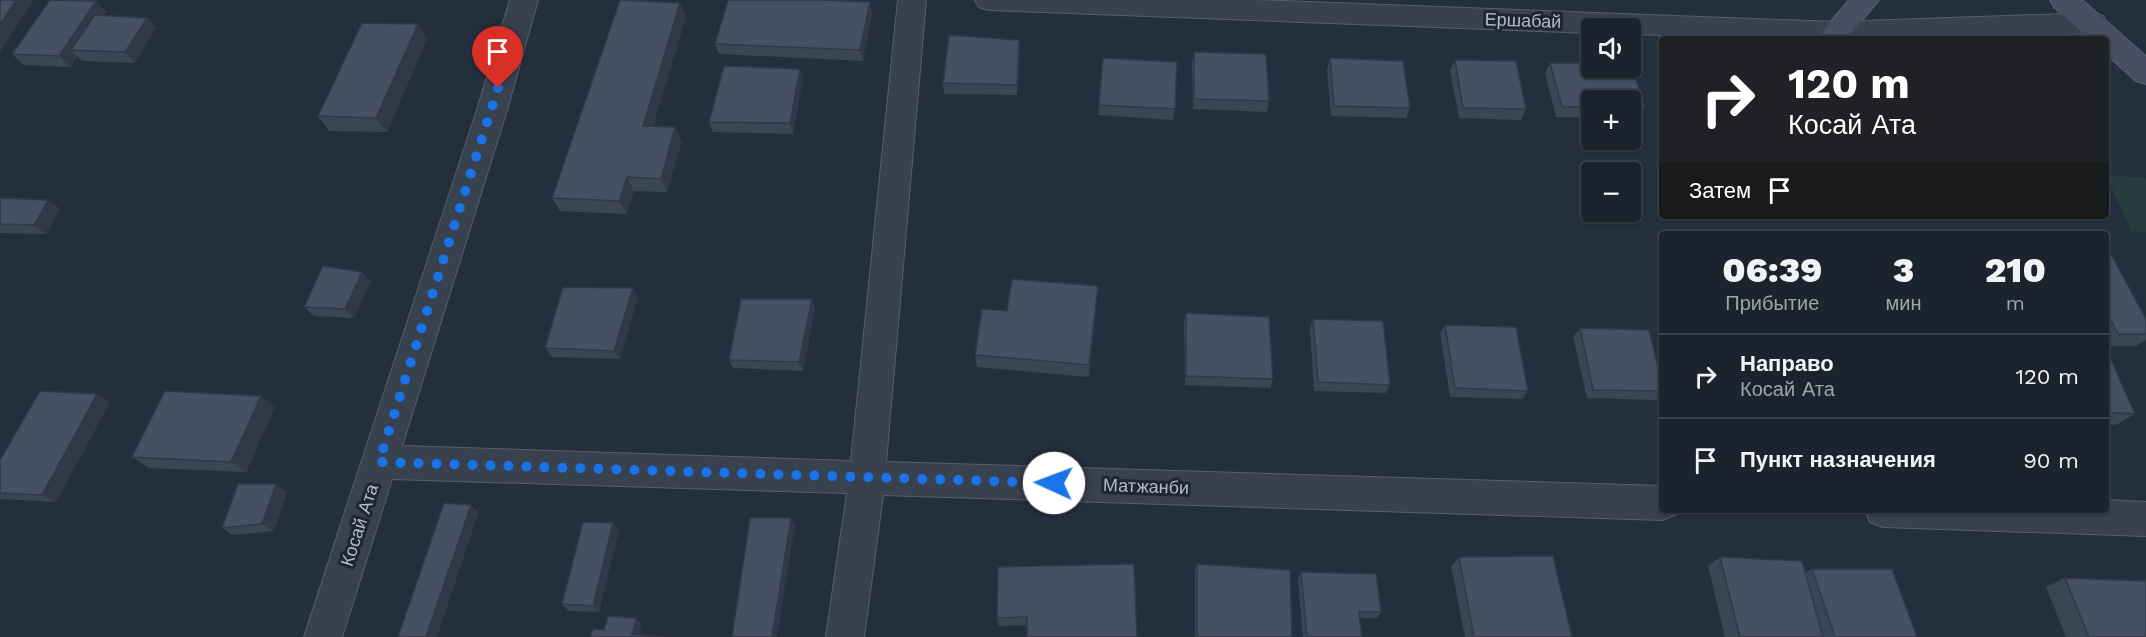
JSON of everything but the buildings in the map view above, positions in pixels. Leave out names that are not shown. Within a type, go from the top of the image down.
[{"type":"street","name":"Косай Ата","points":[[323,637],[524,0]]},
{"type":"street","points":[[845,637],[867,477],[912,0]]},
{"type":"street","name":"Ершабай","points":[[989,0],[1836,32],[2093,23]]},
{"type":"street","points":[[1836,32],[1865,0]]},
{"type":"street","points":[[2064,0],[2107,36]]},
{"type":"street","points":[[2109,38],[2146,73]]},
{"type":"street","name":"Матжанби","points":[[379,462],[1659,503]]},
{"type":"street","points":[[1971,513],[2146,519]]},
{"type":"green space","points":[[2109,175],[2146,178],[2146,232],[2131,231],[2109,182]]},
{"type":"route","points":[[498,88],[379,462],[1054,483]]}]
